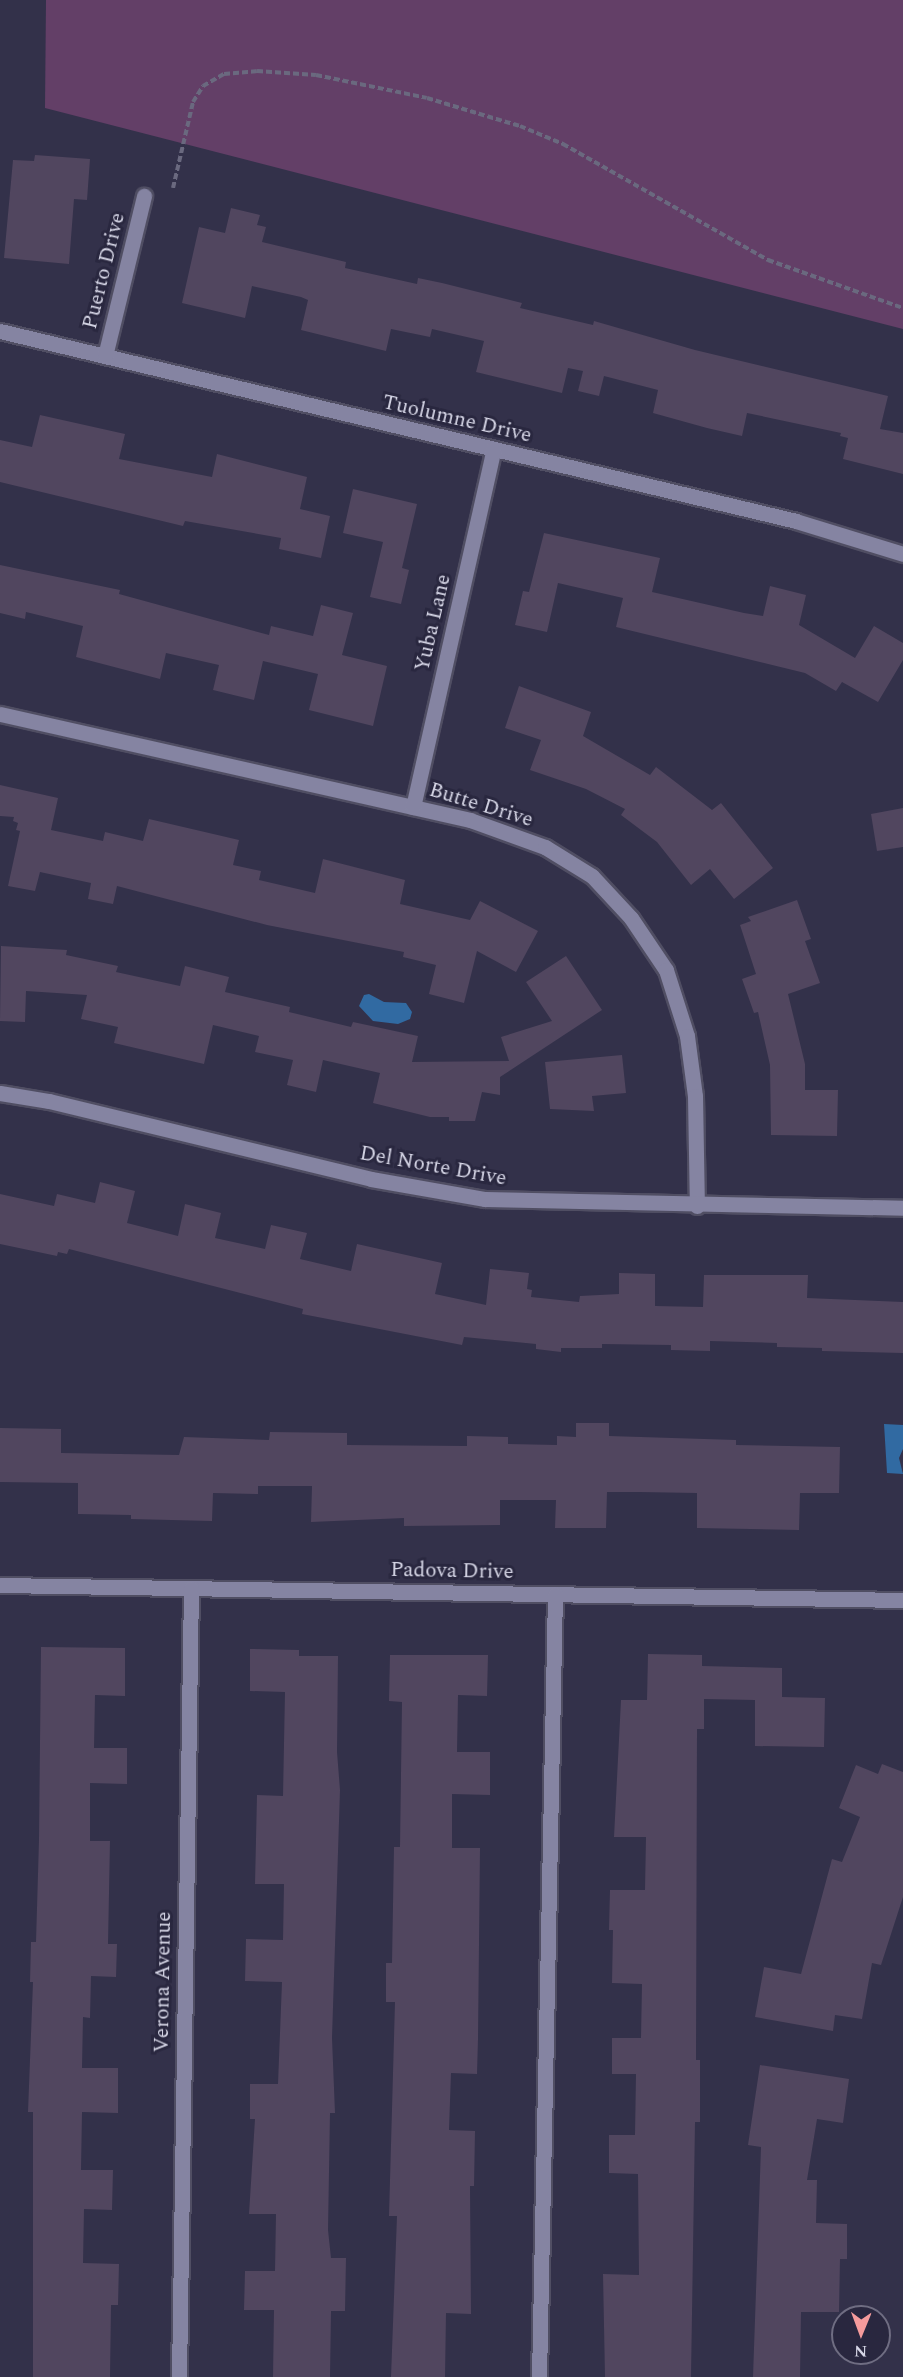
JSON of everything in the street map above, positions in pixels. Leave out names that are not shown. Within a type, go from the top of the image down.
[{"type":"street","name":"Puerto Drive","points":[[105,356],[144,196]]},
{"type":"street","name":"Tuolumne Drive","points":[[0,332],[796,521],[903,554]]},
{"type":"street","name":"Yuba Lane","points":[[413,807],[494,449]]},
{"type":"street","name":"Butte Drive","points":[[0,714],[470,820],[545,847],[592,876],[631,918],[666,970],[687,1036],[695,1096],[697,1206]]},
{"type":"street","name":"Del Norte Drive","points":[[0,1093],[461,1196],[545,1203],[903,1208]]},
{"type":"street","name":"Padova Drive","points":[[0,1585],[903,1600]]},
{"type":"street","name":"Verona Avenue","points":[[179,2377],[191,1588]]},
{"type":"street","points":[[539,2377],[555,1594]]},
{"type":"path","points":[[173,188],[193,102],[203,86],[224,74],[257,71],[316,75],[427,99],[520,126],[563,144],[768,260],[903,308]]},
{"type":"shaded area","points":[[46,0],[903,0],[903,329],[45,108]]},
{"type":"water","points":[[369,994],[384,1002],[406,1003],[412,1012],[410,1019],[398,1024],[373,1021],[359,1006],[364,995]]},
{"type":"water","points":[[884,1424],[903,1425],[903,1449],[899,1458],[903,1474],[887,1473]]},
{"type":"building","points":[[35,155],[90,159],[87,200],[74,199],[69,264],[4,258],[13,160],[34,161]]},
{"type":"building","points":[[231,208],[260,215],[257,225],[266,227],[262,242],[346,262],[345,268],[417,284],[418,278],[442,283],[522,303],[520,308],[593,325],[594,321],[695,350],[888,396],[880,429],[903,433],[903,474],[843,459],[848,438],[840,436],[841,433],[747,413],[742,436],[653,413],[658,390],[604,376],[599,396],[578,391],[583,371],[568,368],[562,393],[476,372],[484,341],[432,329],[430,337],[391,329],[386,351],[301,330],[308,300],[301,297],[252,286],[245,318],[182,303],[199,227],[225,233]]},
{"type":"building","points":[[40,415],[125,434],[119,459],[212,477],[217,454],[307,477],[300,509],[330,516],[321,558],[279,549],[281,538],[185,521],[183,526],[0,482],[0,440],[32,447]]},
{"type":"building","points":[[353,489],[417,504],[402,568],[409,570],[401,604],[370,597],[383,542],[343,533]]},
{"type":"building","points":[[544,533],[660,558],[652,592],[763,616],[770,586],[806,595],[799,625],[855,658],[874,626],[903,643],[903,660],[878,702],[842,682],[836,691],[805,673],[616,627],[623,598],[558,583],[547,632],[515,625],[523,591],[529,592]]},
{"type":"building","points":[[0,565],[120,590],[119,594],[269,635],[271,626],[313,636],[321,605],[353,613],[342,655],[387,666],[373,726],[309,710],[318,674],[263,661],[254,700],[213,690],[219,665],[166,653],[160,679],[76,657],[83,626],[26,612],[25,619],[0,613]]},
{"type":"building","points":[[519,686],[591,712],[583,736],[650,775],[656,767],[712,810],[721,803],[773,868],[734,899],[710,869],[691,885],[657,842],[621,815],[625,809],[586,789],[530,770],[541,740],[505,728]]},
{"type":"building","points":[[0,785],[58,798],[51,830],[103,841],[105,832],[143,841],[149,819],[239,840],[233,865],[261,871],[259,880],[315,893],[323,859],[405,880],[400,904],[470,920],[480,901],[538,931],[516,972],[477,951],[464,1003],[429,994],[436,965],[403,957],[404,952],[267,925],[117,886],[113,904],[88,899],[91,883],[40,872],[35,891],[8,886],[20,831],[16,830],[18,823],[13,821],[14,817],[0,816]]},
{"type":"building","points":[[903,808],[903,847],[877,851],[871,814]]},
{"type":"building","points":[[797,900],[811,939],[805,941],[820,983],[788,994],[805,1064],[805,1090],[838,1090],[837,1136],[771,1135],[770,1065],[758,1012],[754,1013],[742,979],[756,974],[740,925],[751,921],[748,917]]},
{"type":"building","points":[[1,946],[67,950],[66,955],[118,966],[116,972],[180,986],[185,966],[229,977],[225,992],[290,1007],[289,1012],[351,1027],[353,1022],[418,1036],[412,1062],[509,1061],[501,1037],[552,1021],[526,982],[566,956],[602,1010],[500,1077],[500,1095],[482,1092],[475,1121],[449,1121],[449,1117],[430,1117],[373,1103],[380,1073],[323,1060],[316,1092],[287,1085],[293,1060],[255,1052],[259,1036],[213,1025],[204,1064],[114,1043],[118,1027],[81,1019],[87,995],[26,991],[25,1022],[0,1021]]},
{"type":"building","points":[[622,1055],[626,1093],[592,1096],[594,1111],[550,1109],[545,1062]]},
{"type":"building","points":[[100,1182],[135,1191],[127,1223],[178,1236],[185,1204],[221,1213],[215,1238],[265,1249],[271,1225],[307,1233],[300,1259],[351,1271],[357,1244],[442,1263],[435,1294],[486,1305],[490,1269],[529,1273],[527,1289],[532,1290],[531,1297],[579,1302],[580,1296],[619,1294],[619,1273],[655,1274],[655,1306],[703,1307],[704,1275],[808,1275],[807,1298],[903,1302],[903,1353],[822,1351],[822,1348],[777,1347],[777,1343],[710,1341],[710,1351],[671,1350],[671,1345],[602,1344],[602,1348],[561,1348],[561,1352],[536,1349],[536,1344],[464,1337],[462,1345],[302,1314],[303,1309],[69,1249],[67,1254],[58,1252],[57,1256],[0,1244],[0,1194],[54,1206],[57,1194],[95,1203]]},
{"type":"building","points":[[576,1423],[609,1423],[609,1436],[736,1440],[736,1445],[840,1447],[839,1493],[800,1493],[799,1530],[697,1528],[697,1493],[639,1492],[607,1492],[606,1528],[555,1528],[556,1500],[500,1500],[500,1525],[404,1526],[404,1518],[311,1522],[312,1486],[258,1486],[258,1494],[213,1493],[212,1521],[131,1519],[131,1515],[78,1514],[78,1483],[0,1482],[0,1428],[61,1429],[61,1453],[179,1455],[184,1437],[269,1440],[270,1432],[347,1433],[347,1445],[467,1446],[467,1436],[508,1437],[508,1444],[557,1445],[557,1436],[576,1437]]},
{"type":"building","points":[[41,1647],[125,1648],[125,1696],[95,1695],[94,1748],[127,1748],[127,1784],[90,1783],[90,1841],[110,1841],[108,1944],[117,1944],[116,1977],[91,1976],[90,2018],[83,2017],[82,2068],[118,2068],[118,2113],[82,2112],[81,2170],[113,2170],[112,2210],[84,2209],[83,2263],[119,2264],[118,2305],[111,2305],[110,2377],[33,2377],[33,2112],[28,2112],[33,1982],[30,1982],[31,1942],[36,1942],[39,1840]]},
{"type":"building","points":[[250,1649],[299,1650],[299,1656],[338,1656],[337,1752],[340,1790],[332,2038],[335,2113],[330,2113],[328,2230],[331,2258],[346,2258],[345,2311],[331,2311],[330,2377],[273,2377],[274,2310],[244,2310],[245,2271],[275,2271],[276,2214],[249,2214],[255,2119],[250,2119],[250,2084],[278,2084],[282,1982],[245,1981],[246,1939],[283,1940],[284,1884],[255,1884],[257,1795],[283,1796],[285,1692],[250,1691]]},
{"type":"building","points":[[648,1654],[702,1655],[702,1666],[782,1668],[782,1697],[825,1698],[824,1747],[755,1746],[755,1700],[704,1699],[704,1729],[697,1729],[696,2060],[700,2060],[700,2122],[695,2122],[691,2377],[605,2377],[603,2274],[639,2275],[638,2174],[609,2173],[609,2135],[635,2135],[636,2074],[612,2074],[612,2038],[641,2038],[642,1984],[612,1983],[613,1930],[609,1930],[610,1890],[645,1890],[646,1837],[614,1837],[621,1700],[647,1700]]},
{"type":"building","points":[[390,1655],[488,1655],[487,1696],[458,1695],[457,1752],[490,1752],[490,1795],[452,1794],[452,1848],[480,1848],[478,2039],[477,2074],[451,2073],[449,2130],[475,2131],[474,2186],[470,2186],[471,2314],[446,2313],[445,2377],[391,2377],[397,2216],[389,2216],[395,2002],[386,2002],[386,1963],[392,1963],[394,1847],[400,1847],[402,1702],[389,1701]]},
{"type":"building","points":[[882,1764],[903,1772],[903,1897],[881,1965],[872,1963],[862,2019],[835,2015],[833,2031],[755,2017],[764,1967],[801,1974],[832,1859],[842,1862],[860,1817],[839,1808],[856,1765],[878,1774]]},
{"type":"building","points":[[760,2065],[849,2079],[843,2123],[817,2119],[807,2180],[817,2180],[816,2223],[847,2224],[847,2259],[840,2259],[839,2305],[831,2305],[831,2312],[801,2312],[800,2377],[753,2377],[761,2147],[748,2145]]}]
